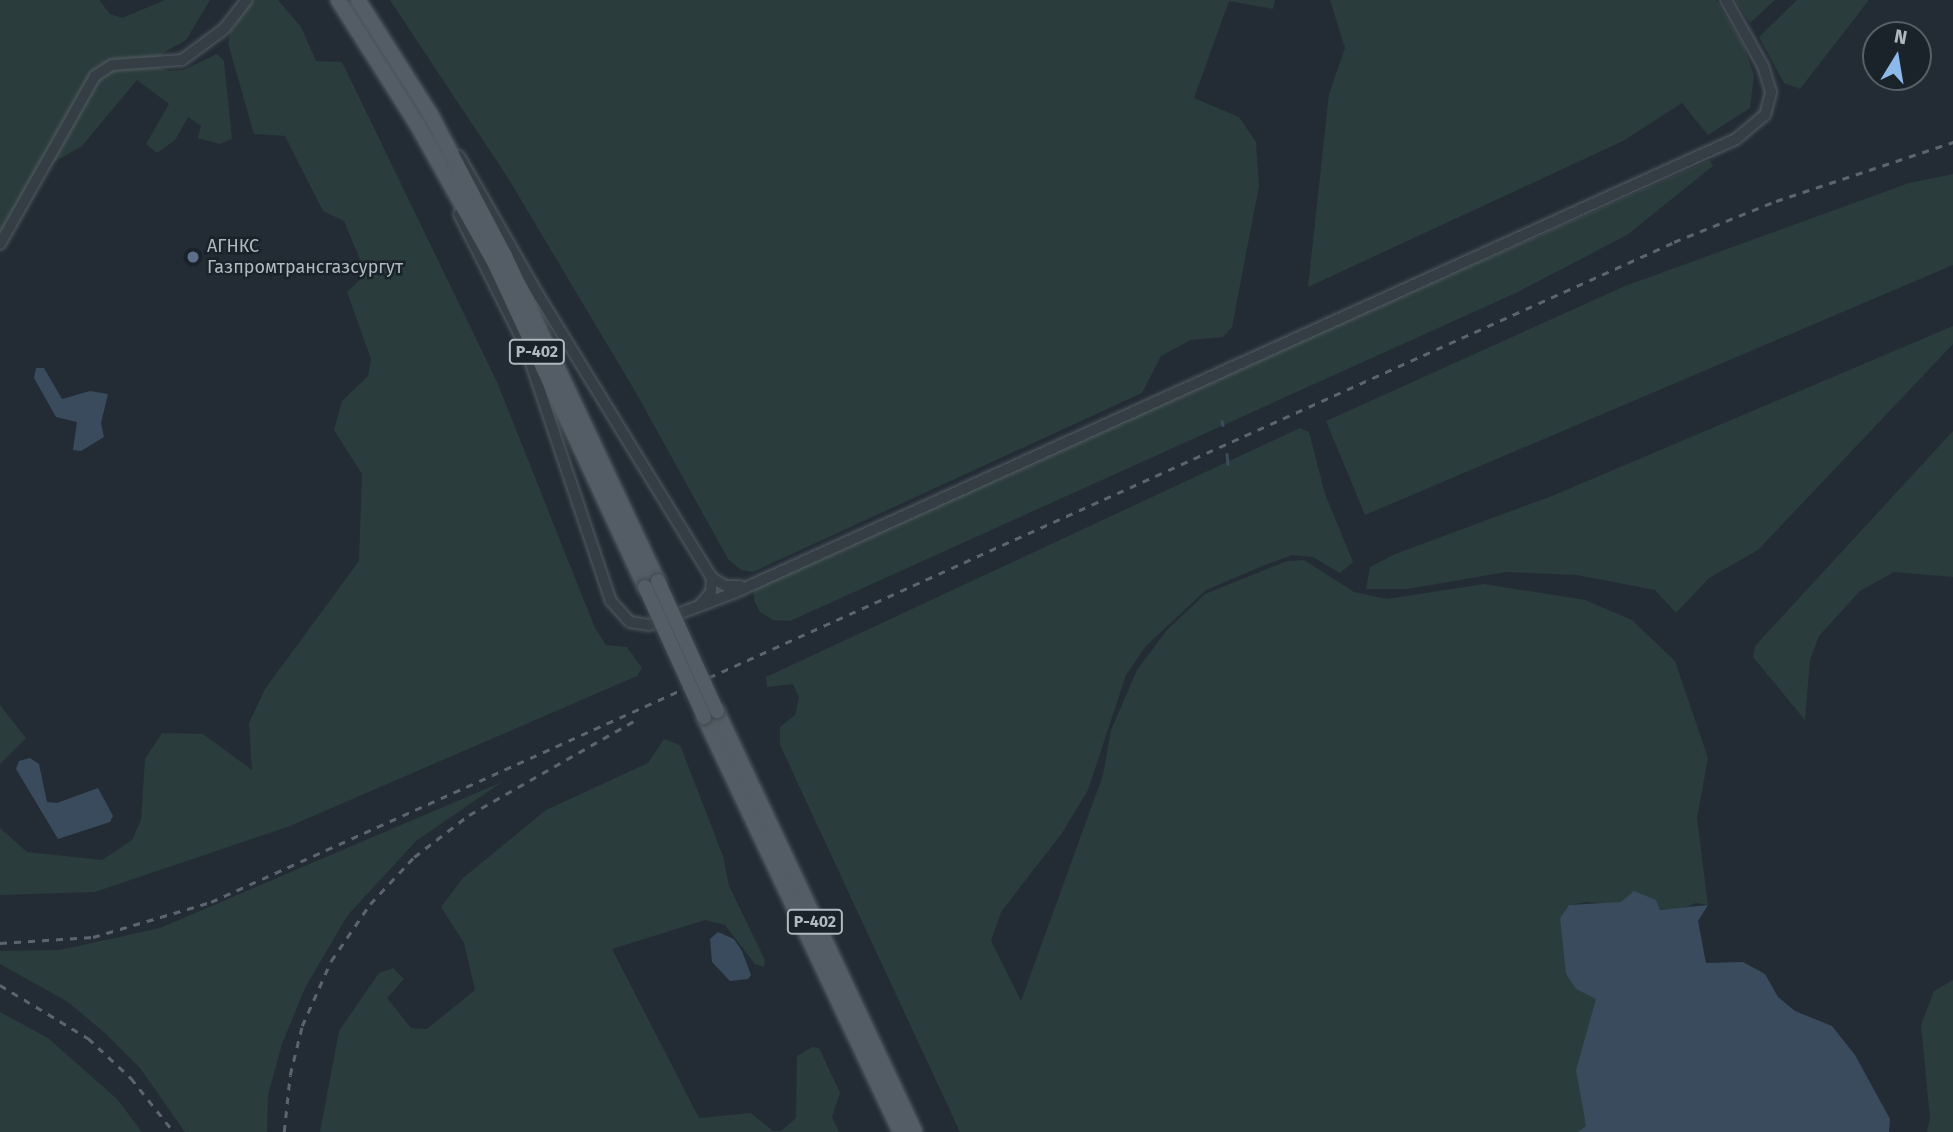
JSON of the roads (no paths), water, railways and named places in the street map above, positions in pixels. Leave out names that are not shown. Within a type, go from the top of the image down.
[{"type":"main road","name":"Р-402","points":[[338,0],[416,123],[526,327],[652,584]]},
{"type":"main road","name":"Р-402","points":[[358,0],[431,115],[537,320],[710,714],[900,1132]]},
{"type":"main road","name":"Р-402","points":[[710,714],[915,1132]]},
{"type":"street","points":[[0,244],[95,76],[112,65],[182,60],[223,29],[247,0]]},
{"type":"street","points":[[416,123],[526,346],[611,601],[624,618],[640,625],[688,612],[1737,139],[1765,115],[1771,92],[1763,66],[1726,0]]},
{"type":"street","points":[[431,115],[712,578],[732,587],[772,574]]},
{"type":"street","points":[[688,612],[709,596],[712,578]]},
{"type":"water","points":[[36,368],[44,368],[62,399],[90,391],[108,394],[101,423],[104,437],[81,451],[73,450],[77,422],[56,417],[34,378]]},
{"type":"water","points":[[30,758],[39,764],[47,802],[57,803],[98,788],[113,816],[110,822],[58,839],[16,769],[19,761]]},
{"type":"water","points":[[1634,891],[1656,900],[1660,910],[1708,905],[1698,921],[1706,963],[1743,962],[1765,974],[1778,997],[1795,1011],[1832,1026],[1855,1055],[1890,1119],[1889,1132],[1577,1132],[1586,1126],[1576,1070],[1596,999],[1576,989],[1566,974],[1560,918],[1569,905],[1621,902]]},
{"type":"water","points":[[718,932],[734,939],[742,951],[751,975],[748,979],[730,981],[712,962],[710,939]]},
{"type":"waterway","points":[[1222,421],[1223,425]]},
{"type":"waterway","points":[[1227,454],[1228,464]]},
{"type":"railway","points":[[0,943],[93,937],[211,902],[1674,242],[1776,201],[1953,142]]},
{"type":"railway","points":[[284,1132],[290,1075],[302,1026],[331,961],[370,904],[414,857],[469,815],[634,721]]},
{"type":"railway","points":[[0,985],[88,1038],[131,1078],[174,1132]]},
{"type":"place","name":"АГНКС Газпромтрансгазсургут","points":[[193,257]]}]
